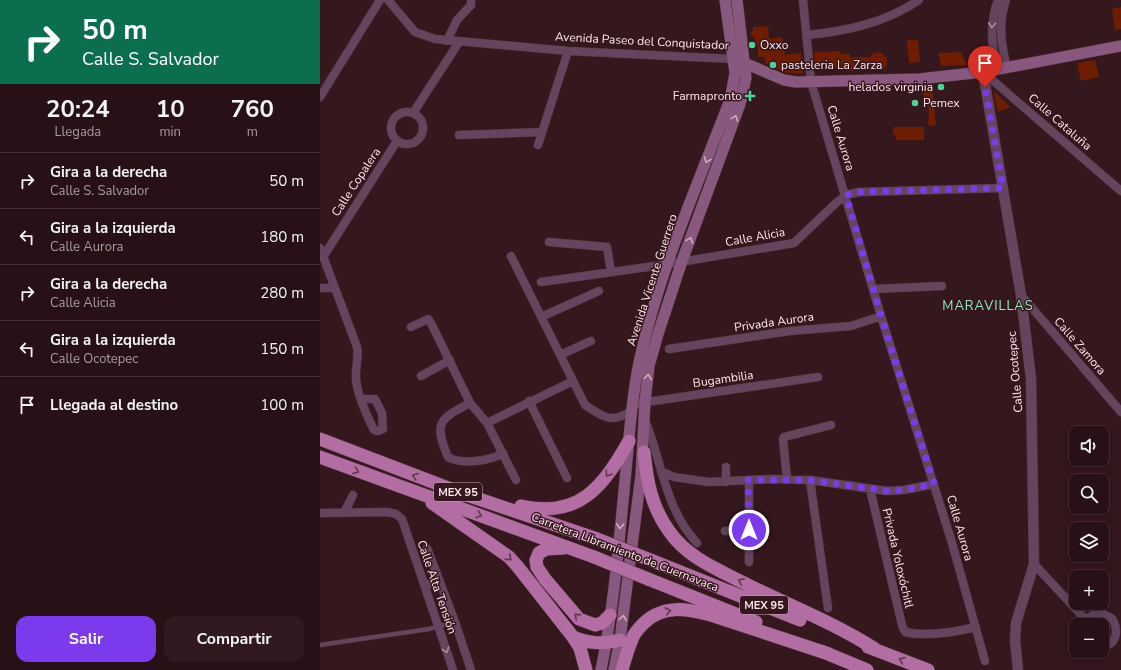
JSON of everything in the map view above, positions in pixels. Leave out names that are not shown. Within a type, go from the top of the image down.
[{"type":"highway","name":"Carretera Libramiento de Cuernavaca","points":[[320,439],[483,500],[597,539],[928,670]]},
{"type":"highway","points":[[483,500],[494,498],[536,509],[552,509],[574,503],[593,491],[603,482],[629,441]]},
{"type":"highway","points":[[644,452],[647,486],[659,515],[669,532],[681,545],[708,565],[776,600],[852,634],[875,649]]},
{"type":"highway","name":"Carretera Libramiento de Cuernavaca","points":[[320,457],[594,557],[767,626],[867,670]]},
{"type":"highway","points":[[420,494],[509,557],[573,637],[580,648],[586,670]]},
{"type":"highway","points":[[570,548],[546,549],[539,553],[536,560],[537,567],[579,619],[595,625],[602,623],[610,615]]},
{"type":"highway","points":[[622,670],[633,636],[640,626],[656,614],[670,609],[694,611],[711,615],[829,654]]},
{"type":"highway","points":[[573,637],[595,643],[606,643],[620,640]]},
{"type":"main road","name":"Avenida Vicente Guerrero","points":[[614,670],[620,640],[644,452],[645,402],[653,349],[682,261],[740,104],[746,78],[739,60],[725,0]]},
{"type":"main road","name":"Avenida Vicente Guerrero","points":[[601,670],[610,615],[638,365],[646,331],[668,264],[730,100],[739,60],[737,0]]},
{"type":"main road","name":"Avenida Paseo del Conquistador","points":[[739,60],[784,80],[811,82],[919,80],[1002,69],[1121,46]]},
{"type":"main road","points":[[626,473],[641,475]]},
{"type":"street","points":[[320,97],[380,0]]},
{"type":"street","name":"Avenida Paseo del Conquistador","points":[[388,0],[415,32],[434,39],[568,51],[739,60]]},
{"type":"street","points":[[447,41],[457,20],[471,5],[471,0]]},
{"type":"street","name":"Calle Aurora","points":[[803,0],[811,82],[881,316],[934,484],[985,661]]},
{"type":"street","points":[[807,35],[839,32],[874,23],[906,9],[919,0]]},
{"type":"street","points":[[998,0],[993,15],[991,32],[1002,69]]},
{"type":"street","points":[[1002,69],[1000,30],[1006,0]]},
{"type":"street","points":[[414,113],[460,42]]},
{"type":"street","points":[[538,145],[568,51]]},
{"type":"street","name":"Calle Ocotepec","points":[[983,72],[1021,295],[1031,379],[1034,564],[1016,622],[1015,640],[1018,670]]},
{"type":"street","name":"Calle Cataluña","points":[[983,72],[1121,191]]},
{"type":"street","points":[[403,112],[414,113],[419,117],[422,123],[423,130],[421,136],[410,144],[397,141],[391,128],[394,118],[403,112]]},
{"type":"street","points":[[458,135],[542,132]]},
{"type":"street","name":"Calle Copalera","points":[[321,251],[397,141]]},
{"type":"street","points":[[846,195],[859,192],[1003,188]]},
{"type":"street","name":"Calle Alicia","points":[[541,282],[668,264],[794,243],[846,195]]},
{"type":"street","points":[[549,242],[607,247],[611,272]]},
{"type":"street","points":[[321,251],[357,347],[359,356],[356,364],[356,381],[361,399],[374,430],[378,431],[383,429],[382,413],[375,399],[361,399]]},
{"type":"street","name":"Bugambilia","points":[[510,256],[560,355],[568,367],[585,405],[602,416],[615,419],[645,402],[818,377]]},
{"type":"street","points":[[874,289],[942,286]]},
{"type":"street","points":[[320,288],[335,288]]},
{"type":"street","points":[[541,316],[599,291]]},
{"type":"street","name":"Calle Zamora","points":[[1021,295],[1121,412]]},
{"type":"street","name":"Privada Aurora","points":[[669,349],[790,331],[851,326],[881,316]]},
{"type":"street","points":[[411,327],[428,319],[450,360],[470,403],[487,423],[516,480]]},
{"type":"street","points":[[560,355],[591,341]]},
{"type":"street","points":[[421,376],[450,360]]},
{"type":"street","points":[[487,423],[529,401],[573,381]]},
{"type":"street","points":[[529,401],[567,478]]},
{"type":"street","points":[[470,403],[446,416],[442,423],[440,432],[448,457],[463,461],[487,460],[495,458],[503,453]]},
{"type":"street","points":[[645,419],[654,443],[671,503],[686,532],[697,543]]},
{"type":"street","points":[[787,479],[783,439],[784,436],[831,425]]},
{"type":"street","points":[[726,466],[726,482]]},
{"type":"street","points":[[661,471],[674,477],[710,482],[787,479],[810,480],[887,491],[904,490],[934,484]]},
{"type":"street","points":[[748,480],[749,562]]},
{"type":"street","points":[[810,480],[828,608]]},
{"type":"street","name":"Privada Yoloxóchitl","points":[[870,489],[902,625],[905,632],[911,634],[934,633],[976,627]]},
{"type":"street","points":[[320,513],[344,514],[353,495]]},
{"type":"street","name":"Calle Alta Tensión","points":[[344,514],[387,512],[396,514],[402,519],[453,670]]},
{"type":"street","points":[[725,531],[749,530]]},
{"type":"street","name":"Calle Alta Tensión","points":[[427,548],[455,622],[471,670]]},
{"type":"street","points":[[1034,564],[1081,618]]},
{"type":"street","points":[[424,586],[439,580]]},
{"type":"street","points":[[1087,618],[1090,615],[1103,613],[1114,620],[1119,632],[1109,645]]},
{"type":"lane","points":[[320,645],[438,627],[455,622]]},
{"type":"building","points":[[1121,7],[1121,29],[1115,30],[1112,9]]},
{"type":"building","points":[[768,26],[769,39],[782,37],[785,55],[801,53],[803,74],[787,73],[772,67],[765,63],[765,57],[758,57],[758,46],[749,47],[749,41],[756,41],[750,33],[753,31],[753,27]]},
{"type":"building","points":[[907,40],[918,40],[920,62],[909,63]]},
{"type":"building","points":[[840,51],[841,54],[850,54],[850,57],[870,57],[874,53],[880,52],[887,58],[887,64],[884,69],[878,70],[870,66],[855,66],[856,70],[845,71],[845,68],[815,69],[814,52]]},
{"type":"building","points":[[961,52],[967,65],[941,66],[938,53]]},
{"type":"building","points":[[1095,60],[1099,77],[1081,81],[1077,63]]},
{"type":"building","points":[[932,87],[936,126],[928,125],[929,109],[924,103],[923,88]]},
{"type":"building","points":[[993,90],[1010,107],[998,112]]},
{"type":"building","points":[[893,127],[924,127],[924,140],[896,140],[896,135],[893,135]]},
{"type":"place","name":"Oxxo","points":[[752,45]]},
{"type":"place","name":"pasteleria La Zarza","points":[[773,65]]},
{"type":"place","name":"helados virginia","points":[[941,87]]},
{"type":"place","name":"Farmapronto","points":[[750,96]]},
{"type":"place","name":"Pemex","points":[[915,103]]},
{"type":"district","name":"MARAVILLAS","points":[[988,306]]},
{"type":"route","points":[[749,530],[748,480],[810,480],[843,486],[887,491],[904,490],[934,484],[881,316],[846,195],[859,192],[1003,188],[985,87]]}]
